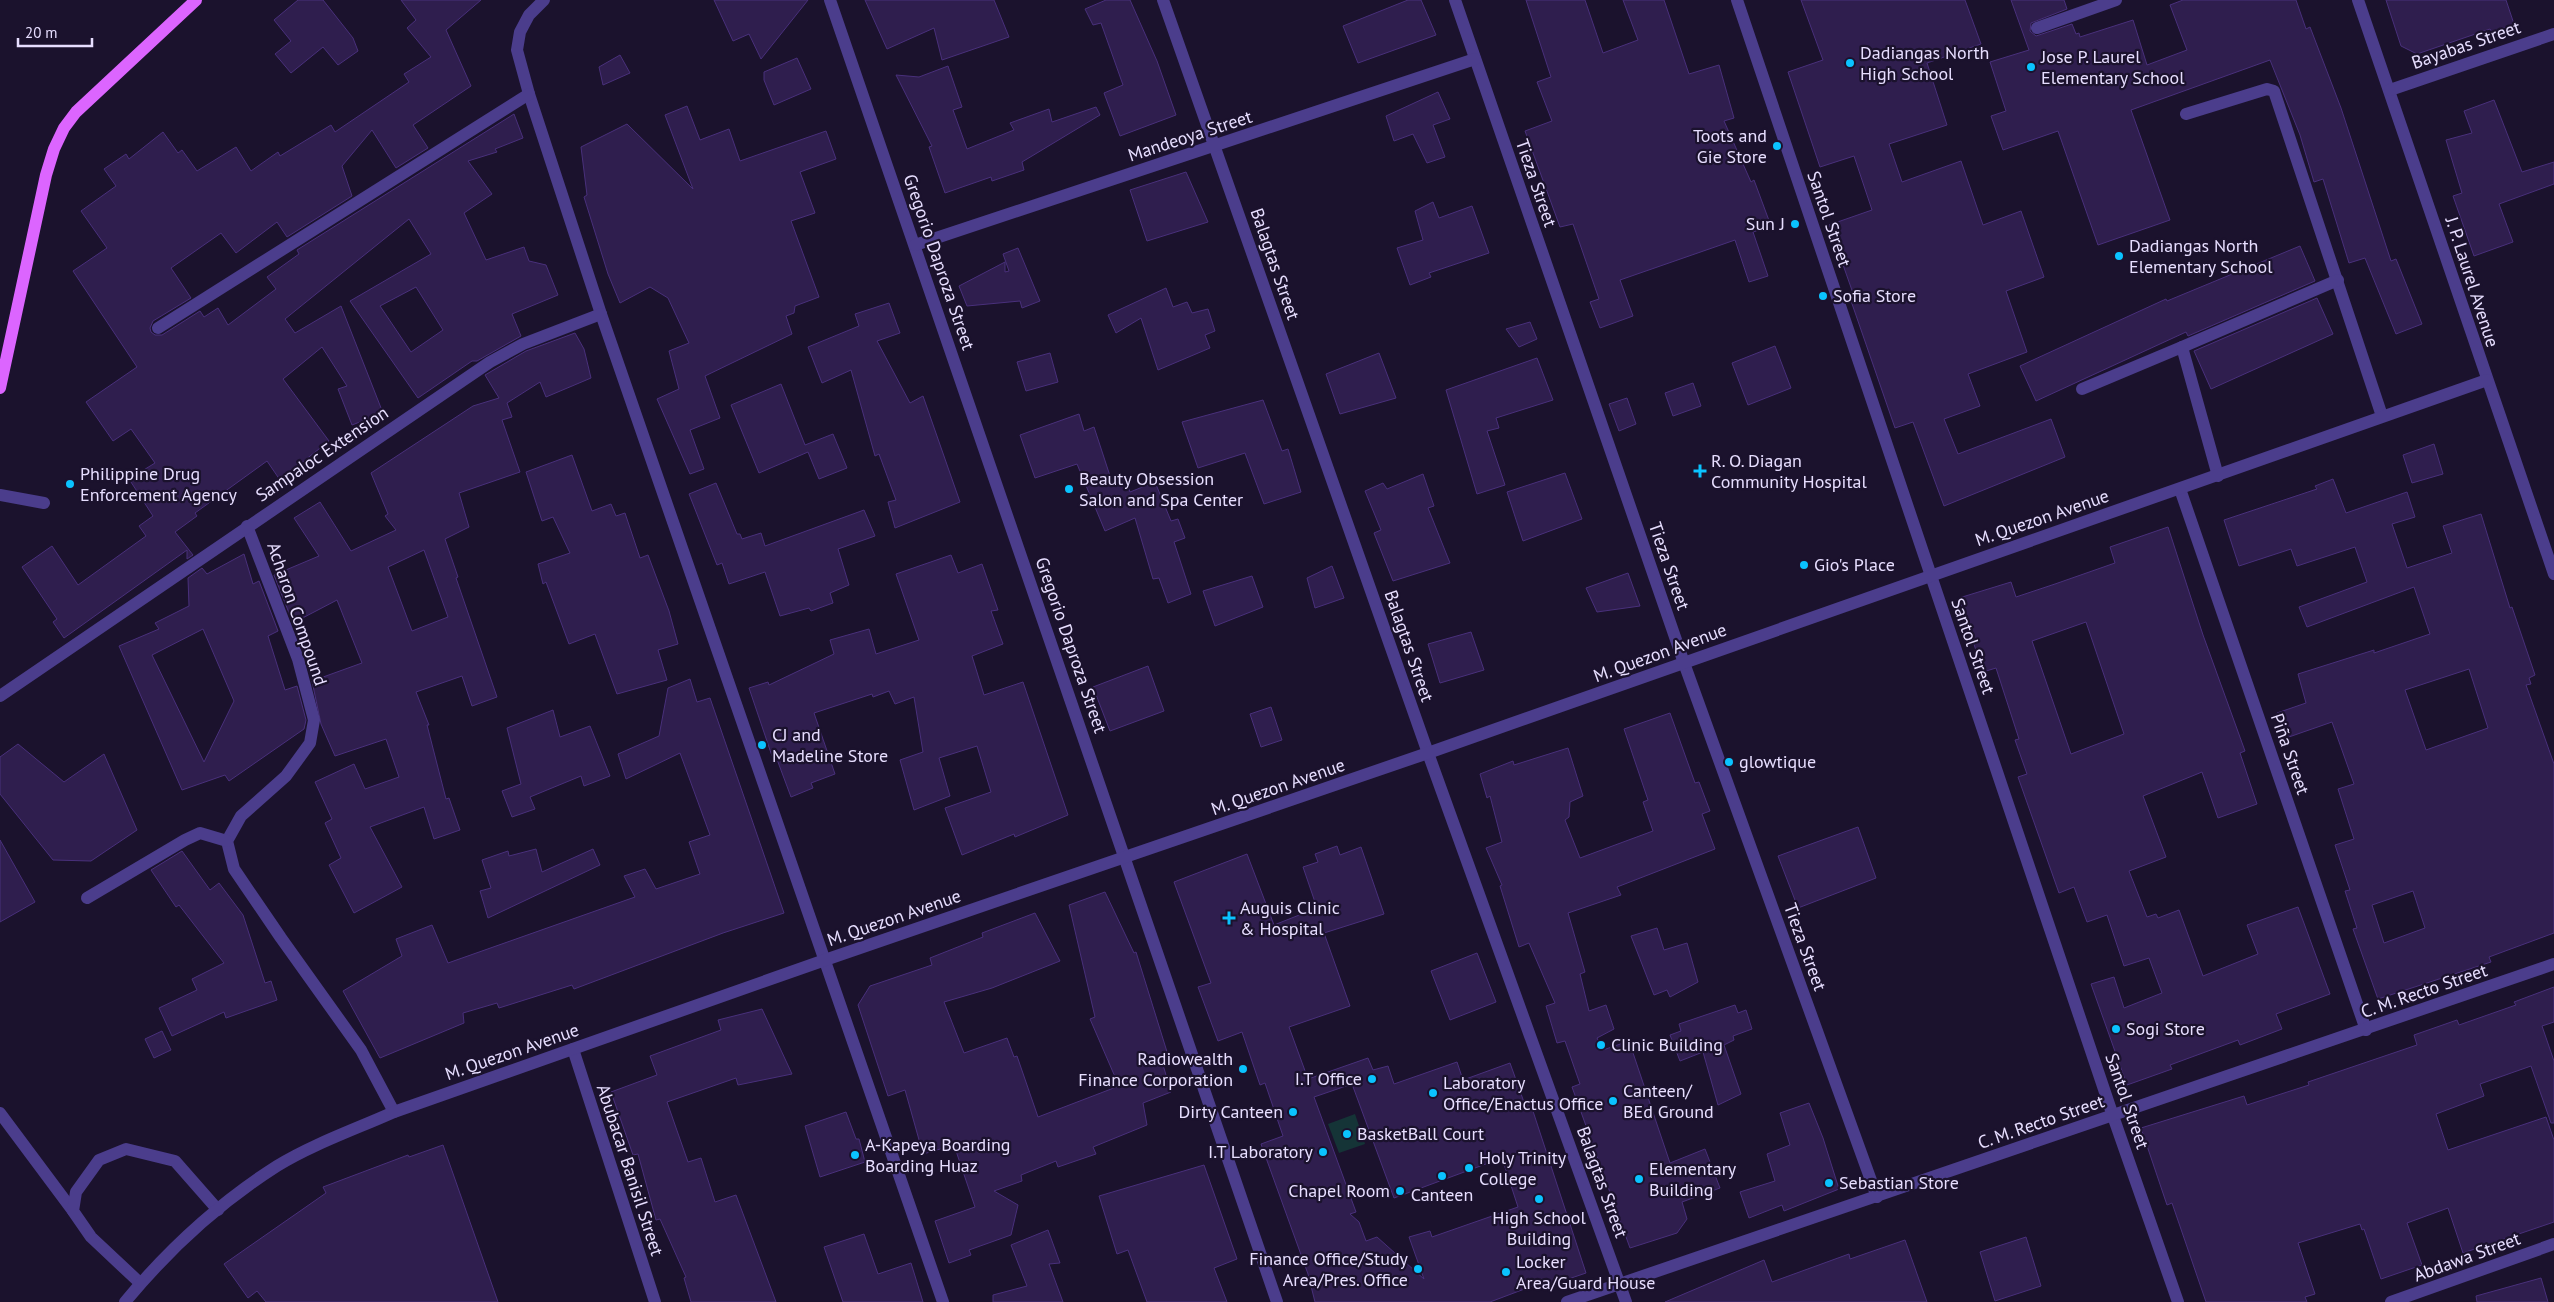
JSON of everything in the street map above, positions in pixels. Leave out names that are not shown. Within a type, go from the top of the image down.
[{"type":"main road","points":[[0,388],[46,175],[64,128],[76,112],[196,0]]},
{"type":"street","points":[[544,0],[529,15],[520,32],[517,50],[528,94],[601,314],[943,1302]]},
{"type":"street","name":"Gregorio Daproza Street","points":[[830,0],[1278,1302]]},
{"type":"street","name":"Balagtas Street","points":[[1163,0],[1428,754],[1626,1302]]},
{"type":"street","name":"Tieza Street","points":[[1454,0],[1684,664],[1877,1196]]},
{"type":"street","name":"Santol Street","points":[[1738,0],[1930,575],[2178,1302]]},
{"type":"street","points":[[2037,28],[2116,0]]},
{"type":"street","name":"J. P. Laurel Avenue","points":[[2358,0],[2390,90],[2486,380],[2554,574]]},
{"type":"street","name":"Bayabas Street","points":[[2390,90],[2554,34]]},
{"type":"street","name":"Mandeoya Street","points":[[915,245],[1215,147],[1475,58]]},
{"type":"street","points":[[2186,114],[2267,89],[2274,91],[2382,416]]},
{"type":"street","points":[[158,328],[528,94]]},
{"type":"street","points":[[2082,389],[2338,280]]},
{"type":"street","name":"Sampaloc Extension","points":[[0,696],[490,362],[523,344],[601,314]]},
{"type":"street","points":[[2182,348],[2218,476]]},
{"type":"street","name":"M. Quezon Avenue","points":[[124,1302],[175,1246],[218,1210],[277,1166],[331,1139],[394,1112],[825,960],[1428,754],[2486,380]]},
{"type":"street","name":"Piña Street","points":[[2180,489],[2366,1030]]},
{"type":"street","points":[[0,495],[44,504]]},
{"type":"street","name":"Acharon Compound","points":[[227,842],[241,816],[286,776],[310,743],[314,720],[298,659],[247,526]]},
{"type":"street","points":[[87,898],[200,833],[227,842],[234,869],[361,1050],[394,1112]]},
{"type":"street","name":"C. M. Recto Street","points":[[1567,1302],[2366,1030],[2554,964]]},
{"type":"street","name":"Abubacar Banisil Street","points":[[573,1049],[655,1302]]},
{"type":"street","points":[[0,1113],[91,1237],[140,1283]]},
{"type":"street","points":[[73,1211],[76,1192],[99,1160],[126,1149],[175,1161],[218,1210]]},
{"type":"street","name":"Abdawa Street","points":[[2391,1302],[2554,1244]]},
{"type":"green space","name":"BasketBall Court","points":[[1355,1114],[1365,1144],[1339,1153],[1328,1124]]},
{"type":"building","points":[[298,0],[323,0],[353,38],[358,51],[338,65],[323,47],[291,73],[275,54],[291,41],[274,20]]},
{"type":"building","points":[[401,0],[481,0],[446,30],[471,86],[413,125],[428,148],[396,168],[372,130],[342,166],[352,196],[287,237],[277,222],[236,253],[221,233],[171,268],[191,298],[153,321],[150,328],[151,332],[155,335],[162,335],[200,311],[204,317],[218,308],[228,325],[276,289],[267,277],[299,254],[297,250],[514,114],[523,138],[495,149],[497,152],[468,161],[492,194],[464,213],[486,260],[524,247],[529,261],[546,265],[558,295],[512,314],[521,336],[477,361],[472,361],[418,398],[350,301],[431,254],[409,219],[285,319],[295,333],[341,306],[383,413],[352,425],[338,389],[347,386],[322,347],[283,379],[329,441],[280,480],[267,461],[195,513],[197,516],[175,532],[193,555],[187,559],[187,550],[64,638],[53,622],[57,619],[22,567],[52,546],[78,585],[146,536],[139,526],[153,516],[129,479],[155,463],[131,429],[113,441],[86,402],[137,367],[73,271],[107,248],[81,211],[116,186],[104,169],[126,154],[129,159],[163,132],[178,153],[182,150],[197,171],[236,147],[251,171],[278,152],[280,156],[331,125],[335,132],[409,82],[404,74],[431,57],[407,28],[416,20]],"holes":[[[416,287],[443,330],[411,352],[380,306]]]},
{"type":"building","points":[[714,0],[808,0],[761,59],[749,34],[733,41]]},
{"type":"building","points":[[865,0],[994,0],[1009,37],[942,60],[934,28],[887,49]]},
{"type":"building","points":[[1106,0],[1130,0],[1157,61],[1176,115],[1120,136],[1104,93],[1123,85],[1101,23],[1093,25],[1085,9]]},
{"type":"building","points":[[1408,0],[1421,0],[1436,35],[1358,63],[1343,26]]},
{"type":"building","points":[[1526,0],[1585,0],[1603,53],[1638,40],[1623,0],[1664,0],[1689,74],[1719,65],[1734,118],[1724,121],[1751,182],[1754,180],[1771,226],[1753,232],[1768,276],[1749,282],[1735,240],[1620,280],[1633,316],[1600,328],[1590,302],[1599,299],[1573,224],[1560,227],[1525,131],[1552,121],[1537,82],[1551,77]]},
{"type":"building","points":[[1801,0],[1965,0],[1981,44],[1927,63],[1947,125],[1889,144],[1902,182],[1961,161],[1983,225],[2021,211],[2044,277],[2006,291],[2027,352],[1968,374],[1980,406],[1944,419],[1958,454],[2051,419],[2065,457],[1944,506],[1913,422],[1895,428],[1850,298],[1854,296],[1829,225],[1872,210],[1854,156],[1820,167],[1788,72],[1823,60]]},
{"type":"building","points":[[2011,0],[2064,0],[2067,9],[2031,23],[2030,31],[2036,36],[2072,24],[2076,34],[2079,33],[2080,37],[2133,20],[2147,65],[2187,50],[2170,5],[2183,0],[2296,0],[2306,29],[2310,27],[2341,108],[2391,261],[2396,259],[2422,324],[2396,334],[2365,258],[2349,263],[2323,179],[2314,182],[2300,135],[2270,60],[2131,110],[2170,220],[2098,245],[2058,131],[2003,150],[1991,116],[2006,111],[1990,62],[2029,50]]},
{"type":"building","points":[[2386,0],[2506,0],[2514,24],[2492,32],[2490,29],[2417,54],[2401,46]]},
{"type":"building","points":[[620,55],[630,73],[603,85],[599,67]]},
{"type":"building","points":[[797,58],[811,89],[774,105],[764,80],[764,72]]},
{"type":"building","points":[[948,66],[962,107],[953,110],[967,149],[1014,130],[1010,123],[1049,109],[1052,122],[1096,107],[1100,115],[1022,162],[1024,170],[992,181],[991,177],[945,193],[929,147],[932,146],[896,75],[919,77]]},
{"type":"building","points":[[1438,92],[1450,119],[1433,125],[1445,157],[1427,163],[1413,134],[1394,141],[1386,116]]},
{"type":"building","points":[[2494,100],[2522,172],[2554,162],[2554,184],[2499,204],[2513,242],[2474,256],[2453,196],[2462,193],[2446,140],[2472,133],[2464,111]]},
{"type":"building","points":[[687,106],[700,140],[729,129],[740,161],[826,131],[836,159],[800,172],[815,213],[791,221],[819,297],[795,306],[794,313],[786,316],[792,334],[705,376],[720,418],[690,430],[704,469],[690,474],[657,399],[679,389],[669,351],[689,343],[668,298],[650,287],[620,303],[608,274],[584,197],[587,195],[581,147],[627,124],[693,189],[665,115]]},
{"type":"building","points":[[1186,172],[1208,222],[1147,241],[1130,190]]},
{"type":"building","points":[[1433,202],[1439,218],[1472,206],[1489,253],[1429,273],[1431,277],[1410,285],[1397,248],[1423,240],[1415,211]]},
{"type":"building","points":[[2300,246],[2315,281],[2188,336],[2186,332],[2036,401],[2020,366],[2166,299],[2167,301]]},
{"type":"building","points":[[1018,248],[1040,301],[1022,308],[1020,301],[967,306],[959,286],[1005,262],[1005,272],[1009,271],[1003,254]]},
{"type":"building","points":[[1166,288],[1173,307],[1187,302],[1192,313],[1208,309],[1215,331],[1205,335],[1210,348],[1158,370],[1141,318],[1116,333],[1108,315]]},
{"type":"building","points":[[2317,298],[2333,334],[2211,389],[2194,351]]},
{"type":"building","points":[[889,303],[900,333],[877,341],[910,403],[923,396],[960,502],[895,528],[888,502],[896,500],[879,454],[875,456],[851,370],[822,383],[808,347],[859,326],[855,314]]},
{"type":"building","points":[[1530,322],[1537,339],[1519,347],[1506,329]]},
{"type":"building","points":[[575,333],[584,349],[591,378],[546,397],[540,382],[507,403],[512,417],[502,420],[520,472],[459,493],[469,527],[445,539],[458,577],[456,578],[497,697],[472,706],[462,676],[416,692],[429,725],[427,725],[446,799],[449,798],[460,830],[434,839],[424,807],[370,827],[402,887],[354,913],[329,865],[341,858],[325,823],[332,819],[315,782],[354,764],[365,789],[399,777],[386,739],[335,756],[321,724],[312,681],[362,663],[337,600],[293,623],[274,575],[319,556],[294,518],[320,502],[351,551],[396,530],[385,516],[388,514],[371,473],[473,406],[499,398],[485,375],[526,351]],"holes":[[[424,550],[448,617],[412,631],[388,567]]]},
{"type":"building","points":[[1775,346],[1791,388],[1748,405],[1732,363]]},
{"type":"building","points":[[1050,353],[1058,382],[1026,391],[1017,362]]},
{"type":"building","points":[[1379,353],[1396,398],[1340,414],[1326,374]]},
{"type":"building","points":[[1537,358],[1553,400],[1496,418],[1499,428],[1487,431],[1505,485],[1477,494],[1446,390]]},
{"type":"building","points":[[1693,383],[1701,406],[1673,416],[1665,393]]},
{"type":"building","points":[[781,384],[805,445],[833,434],[847,468],[819,479],[808,452],[759,473],[731,405]]},
{"type":"building","points":[[1627,398],[1636,424],[1619,431],[1609,404]]},
{"type":"building","points":[[1263,400],[1282,451],[1288,449],[1301,492],[1264,504],[1245,453],[1198,468],[1182,422]]},
{"type":"building","points":[[1079,414],[1084,431],[1094,427],[1112,482],[1124,477],[1130,492],[1155,482],[1171,521],[1178,519],[1185,538],[1174,542],[1191,594],[1168,603],[1159,578],[1153,579],[1135,518],[1105,531],[1077,464],[1035,478],[1020,435]]},
{"type":"building","points":[[2434,444],[2443,474],[2412,483],[2403,455]]},
{"type":"building","points":[[572,455],[592,511],[611,504],[616,516],[625,513],[640,558],[648,555],[669,611],[678,644],[658,650],[667,680],[617,694],[595,634],[569,644],[546,582],[543,584],[538,564],[570,553],[553,517],[542,521],[526,472]]},
{"type":"building","points":[[1565,473],[1582,519],[1523,541],[1507,492]]},
{"type":"building","points":[[1423,474],[1434,506],[1428,508],[1450,563],[1393,581],[1374,533],[1381,530],[1365,491],[1383,483],[1387,489]]},
{"type":"building","points":[[2333,479],[2346,513],[2407,492],[2415,517],[2392,524],[2407,568],[2452,553],[2443,526],[2481,514],[2510,608],[2512,607],[2535,675],[2529,678],[2531,684],[2526,685],[2554,764],[2554,933],[2489,957],[2491,962],[2378,999],[2353,929],[2357,928],[2345,891],[2350,890],[2335,845],[2354,839],[2338,789],[2354,784],[2332,722],[2286,738],[2277,713],[2306,703],[2298,674],[2374,650],[2374,653],[2430,634],[2414,587],[2307,627],[2299,607],[2367,582],[2355,547],[2297,566],[2291,549],[2239,566],[2224,520],[2317,489],[2315,486]],"holes":[[[2469,669],[2488,728],[2426,750],[2405,690]],[[2413,891],[2425,928],[2384,943],[2372,905]]]},
{"type":"building","points":[[716,483],[737,534],[740,534],[742,539],[761,533],[765,546],[864,510],[875,536],[838,549],[849,585],[830,593],[833,603],[811,611],[809,608],[780,616],[765,572],[729,584],[722,563],[717,565],[689,494]]},
{"type":"building","points":[[2168,527],[2203,635],[2245,751],[2240,753],[2257,804],[2218,818],[2202,772],[2143,796],[2166,857],[2129,871],[2147,917],[2156,914],[2158,918],[2179,910],[2203,976],[2258,954],[2247,925],[2298,907],[2330,994],[2276,1014],[2282,1029],[2240,1045],[2238,1040],[2170,1065],[2172,1069],[2127,1085],[2091,984],[2114,977],[2124,1008],[2162,993],[2149,958],[2124,966],[2107,915],[2087,922],[2074,887],[2059,893],[2018,777],[2027,774],[2015,740],[2019,739],[1996,668],[1983,672],[1959,598],[2011,582],[2016,597],[2055,584],[2115,563],[2110,547]],"holes":[[[2086,622],[2124,734],[2071,754],[2032,641]]]},
{"type":"building","points":[[244,554],[253,584],[259,581],[278,631],[268,636],[285,690],[297,686],[306,720],[304,729],[229,781],[225,775],[182,790],[119,646],[159,629],[155,623],[189,606],[188,578],[202,568],[207,574]],"holes":[[[203,629],[234,701],[204,762],[152,655]]]},
{"type":"building","points":[[951,555],[958,573],[982,564],[998,610],[991,611],[1003,644],[972,656],[984,695],[1023,682],[1068,815],[1015,837],[1014,834],[962,855],[945,808],[991,792],[977,746],[939,758],[950,796],[914,810],[900,760],[923,752],[914,697],[895,704],[889,691],[873,697],[872,694],[814,713],[835,774],[811,783],[813,788],[791,797],[775,754],[772,756],[749,688],[768,682],[769,685],[834,654],[830,640],[869,629],[876,654],[919,640],[896,574]]},
{"type":"building","points":[[1332,566],[1344,598],[1315,608],[1307,578]]},
{"type":"building","points":[[1628,573],[1640,606],[1597,612],[1586,588]]},
{"type":"building","points":[[1252,576],[1263,607],[1215,626],[1203,591]]},
{"type":"building","points":[[1471,632],[1484,670],[1440,683],[1428,644]]},
{"type":"building","points":[[1148,666],[1164,711],[1110,731],[1093,687]]},
{"type":"building","points":[[690,679],[697,702],[710,698],[784,913],[723,933],[574,989],[572,985],[499,1008],[497,1003],[463,1013],[464,1023],[380,1058],[343,991],[402,956],[396,939],[432,925],[448,963],[635,897],[624,876],[645,869],[656,889],[700,874],[689,842],[710,835],[680,753],[626,779],[618,754],[659,736],[668,688]]},
{"type":"building","points":[[1271,707],[1282,740],[1261,747],[1250,714]]},
{"type":"building","points":[[553,710],[560,737],[590,726],[610,776],[584,786],[581,776],[530,797],[535,809],[512,817],[502,791],[521,784],[507,728]]},
{"type":"building","points":[[1670,713],[1695,783],[1699,782],[1710,811],[1702,814],[1715,849],[1617,887],[1621,895],[1568,913],[1585,972],[1580,974],[1589,1011],[1606,1005],[1614,1029],[1597,1038],[1603,1050],[1629,1041],[1670,1163],[1705,1149],[1720,1188],[1682,1202],[1687,1219],[1677,1233],[1630,1248],[1572,1087],[1580,1084],[1565,1041],[1557,1043],[1546,1006],[1555,1003],[1529,943],[1519,947],[1500,886],[1502,885],[1486,848],[1502,842],[1490,796],[1487,798],[1480,774],[1513,761],[1514,765],[1568,748],[1583,796],[1570,802],[1569,817],[1565,820],[1580,858],[1653,831],[1643,802],[1648,800],[1624,729]]},
{"type":"building","points":[[18,744],[64,782],[104,754],[137,830],[91,861],[53,860],[0,794],[0,757]]},
{"type":"building","points":[[1858,827],[1876,878],[1798,908],[1778,856]]},
{"type":"building","points":[[0,840],[35,902],[0,922]]},
{"type":"building","points":[[1337,846],[1340,855],[1361,847],[1384,914],[1324,933],[1350,1006],[1289,1027],[1308,1079],[1368,1058],[1373,1070],[1388,1066],[1394,1084],[1457,1062],[1463,1080],[1510,1063],[1525,1105],[1530,1102],[1586,1273],[1545,1287],[1543,1282],[1490,1302],[1315,1302],[1308,1274],[1261,1144],[1283,1136],[1265,1083],[1260,1085],[1242,1032],[1218,1041],[1198,987],[1211,983],[1174,882],[1247,854],[1274,925],[1317,908],[1303,867],[1318,862],[1315,854]],"holes":[[[1352,1084],[1394,1198],[1502,1158],[1518,1207],[1432,1237],[1430,1231],[1409,1237],[1424,1279],[1377,1237],[1366,1241],[1359,1222],[1350,1214],[1356,1212],[1314,1097]]]},
{"type":"building","points":[[536,849],[542,872],[593,849],[600,865],[488,918],[480,891],[491,888],[482,860],[508,851],[509,856]]},
{"type":"building","points":[[182,851],[210,890],[219,883],[243,915],[265,983],[271,981],[277,1000],[226,1018],[224,1012],[172,1036],[159,1008],[197,990],[192,979],[224,963],[179,905],[176,907],[151,870]]},
{"type":"building","points":[[1105,892],[1134,953],[1136,952],[1168,1055],[1161,1058],[1171,1092],[1143,1103],[1147,1125],[1093,1147],[1096,1154],[1058,1167],[1056,1161],[1021,1175],[1022,1181],[994,1191],[1018,1205],[1011,1235],[969,1250],[971,1255],[949,1263],[935,1221],[975,1207],[954,1145],[923,1154],[905,1090],[888,1096],[858,1005],[870,986],[932,965],[930,958],[983,937],[982,933],[1035,913],[1060,961],[992,988],[944,1002],[964,1053],[1007,1038],[1014,1057],[1017,1056],[1038,1117],[1119,1086],[1090,1019],[1095,1017],[1069,905]]},
{"type":"building","points":[[1657,928],[1664,950],[1687,943],[1698,982],[1670,997],[1667,990],[1654,995],[1631,936]]},
{"type":"building","points":[[1477,953],[1496,1002],[1450,1020],[1431,971]]},
{"type":"building","points":[[2554,987],[2554,1022],[2542,1026],[2554,1061],[2554,1123],[2551,1123],[2531,1066],[2480,1084],[2484,1096],[2436,1114],[2448,1150],[2546,1117],[2554,1140],[2554,1222],[2463,1253],[2448,1208],[2407,1223],[2422,1265],[2381,1279],[2364,1229],[2362,1230],[2360,1224],[2298,1243],[2315,1294],[2305,1297],[2307,1302],[2206,1302],[2172,1203],[2167,1205],[2141,1128],[2244,1096],[2247,1105],[2309,1085],[2308,1082],[2417,1045],[2414,1035],[2457,1020],[2459,1025],[2516,1005],[2514,1002]]},
{"type":"building","points":[[1735,1005],[1738,1013],[1746,1010],[1752,1029],[1733,1036],[1734,1040],[1724,1045],[1741,1094],[1718,1105],[1703,1052],[1680,1061],[1670,1035],[1681,1031],[1679,1024]]},
{"type":"building","points":[[762,1009],[792,1074],[738,1085],[736,1078],[667,1102],[688,1162],[701,1158],[715,1202],[736,1195],[776,1302],[691,1302],[684,1278],[686,1277],[660,1219],[656,1220],[638,1154],[633,1155],[611,1092],[657,1075],[650,1056],[721,1030],[718,1020]]},
{"type":"building","points":[[162,1031],[171,1050],[154,1058],[145,1039]]},
{"type":"building","points":[[1809,1103],[1823,1138],[1839,1189],[1784,1211],[1782,1205],[1749,1218],[1740,1192],[1775,1181],[1767,1154],[1790,1145],[1780,1113]]},
{"type":"building","points":[[846,1112],[856,1139],[859,1139],[865,1162],[820,1177],[805,1126]]},
{"type":"building","points":[[443,1145],[498,1302],[266,1302],[257,1291],[248,1298],[224,1264],[326,1193],[323,1187],[408,1155],[409,1157]]},
{"type":"building","points":[[1204,1165],[1237,1259],[1214,1268],[1227,1302],[1147,1302],[1128,1250],[1117,1254],[1099,1196]]},
{"type":"building","points":[[1048,1230],[1060,1263],[1049,1264],[1063,1302],[993,1302],[993,1295],[1027,1286],[1011,1245]]},
{"type":"building","points":[[864,1234],[878,1274],[911,1263],[923,1302],[843,1302],[824,1247]]},
{"type":"building","points":[[2026,1237],[2041,1286],[1995,1301],[1980,1252]]},
{"type":"building","points":[[1905,1240],[1927,1302],[1665,1302],[1764,1260],[1772,1282],[1849,1254],[1850,1259]]},
{"type":"building","points":[[2541,1278],[2548,1302],[2477,1302],[2476,1296]]},
{"type":"place","name":"Dadiangas North High School","points":[[1850,63]]},
{"type":"place","name":"Jose P. Laurel Elementary School","points":[[2031,67]]},
{"type":"place","name":"Toots and Gie Store","points":[[1777,146]]},
{"type":"place","name":"Sun J","points":[[1795,224]]},
{"type":"place","name":"Dadiangas North Elementary School","points":[[2119,256]]},
{"type":"place","name":"Sofia Store","points":[[1823,296]]},
{"type":"place","name":"R. O. Diagan Community Hospital","points":[[1700,471]]},
{"type":"place","name":"Philippine Drug Enforcement Agency","points":[[70,484]]},
{"type":"place","name":"Beauty Obsession Salon and Spa Center","points":[[1069,489]]},
{"type":"place","name":"Gio's Place","points":[[1804,565]]},
{"type":"place","name":"CJ and Madeline Store","points":[[762,745]]},
{"type":"place","name":"glowtique","points":[[1729,762]]},
{"type":"place","name":"Auguis Clinic & Hospital","points":[[1229,918]]},
{"type":"place","name":"Sogi Store","points":[[2116,1029]]},
{"type":"place","name":"Clinic Building","points":[[1601,1045]]},
{"type":"place","name":"Radiowealth Finance Corporation","points":[[1243,1069]]},
{"type":"place","name":"I.T Office","points":[[1372,1079]]},
{"type":"place","name":"Laboratory Office/Enactus Office","points":[[1433,1093]]},
{"type":"place","name":"Canteen/ BEd Ground","points":[[1613,1101]]},
{"type":"place","name":"Dirty Canteen","points":[[1293,1112]]},
{"type":"place","name":"BasketBall Court","points":[[1347,1134]]},
{"type":"place","name":"I.T Laboratory","points":[[1323,1152]]},
{"type":"place","name":"A-Kapeya Boarding Boarding Huaz","points":[[855,1155]]},
{"type":"place","name":"Holy Trinity College","points":[[1469,1168]]},
{"type":"place","name":"Canteen","points":[[1442,1176]]},
{"type":"place","name":"Elementary Building","points":[[1639,1179]]},
{"type":"place","name":"Sebastian Store","points":[[1829,1183]]},
{"type":"place","name":"Chapel Room","points":[[1400,1191]]},
{"type":"place","name":"High School Building","points":[[1539,1199]]},
{"type":"place","name":"Finance Office/Study Area/Pres. Office","points":[[1418,1269]]},
{"type":"place","name":"Locker Area/Guard House","points":[[1506,1272]]}]
